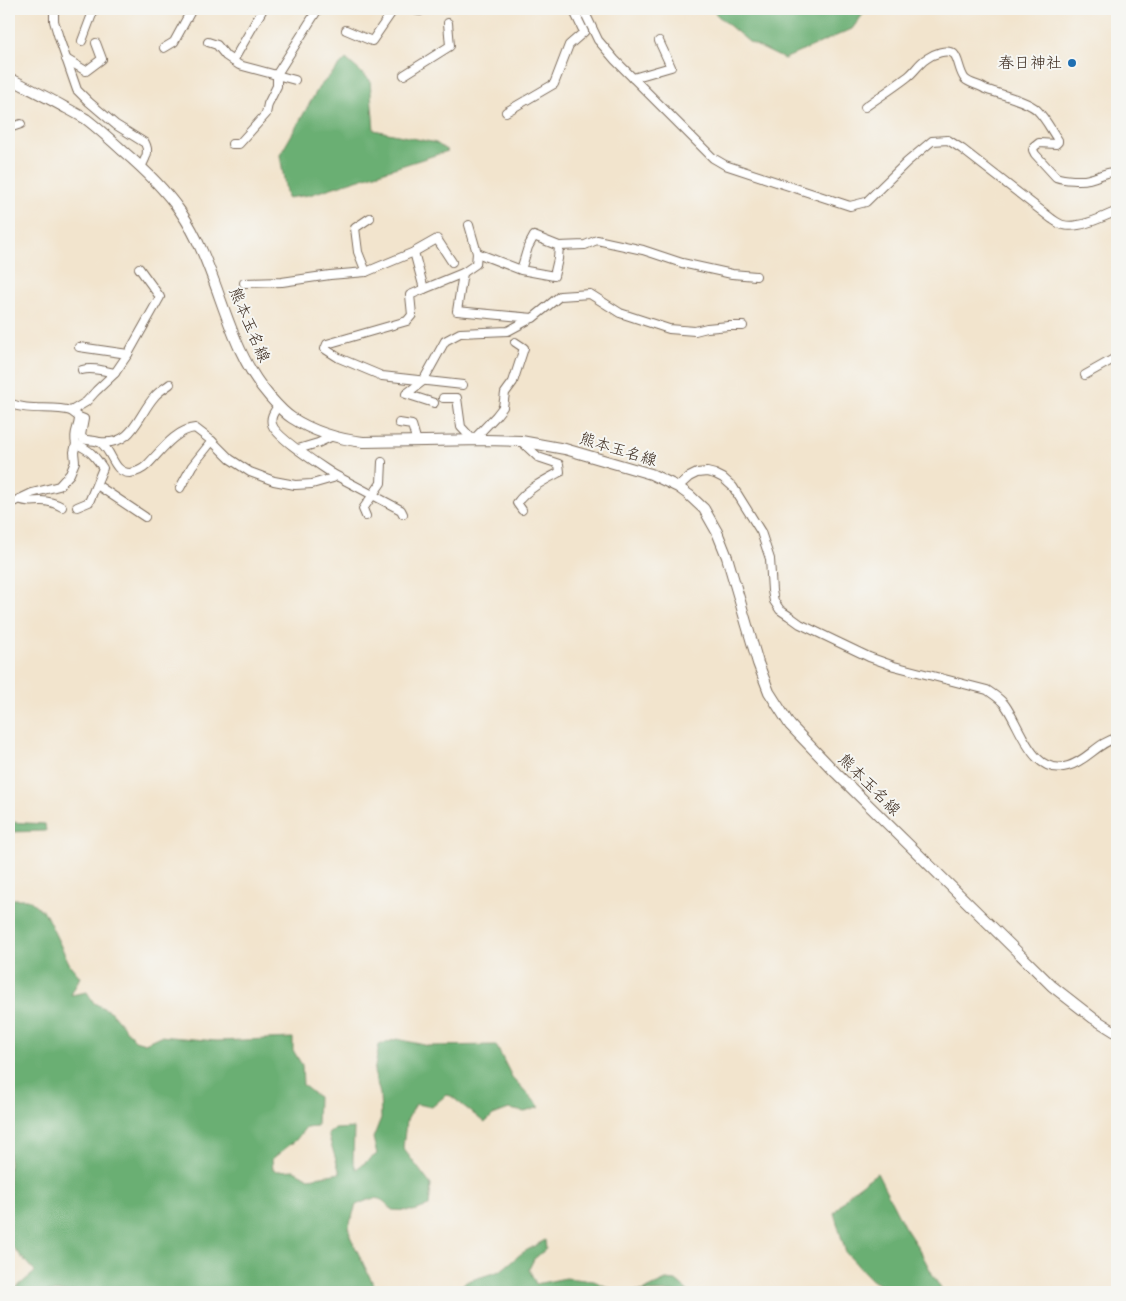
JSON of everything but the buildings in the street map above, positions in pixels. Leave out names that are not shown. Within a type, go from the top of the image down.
[{"type":"main road","name":"熊本玉名線","points":[[9,78],[85,118],[141,167],[170,198],[197,239],[248,365],[262,388],[278,406],[304,425],[323,434],[363,442],[473,440],[521,441],[543,444],[651,474],[678,487],[689,495],[704,509],[717,532],[727,557],[748,632],[769,692],[790,725],[836,773],[1052,986],[1093,1018],[1117,1033]]},
{"type":"street","points":[[54,9],[54,21],[77,90],[116,125],[145,143],[147,152],[141,167]]},
{"type":"street","points":[[82,41],[94,9]]},
{"type":"street","points":[[164,48],[174,42],[192,9]]},
{"type":"street","points":[[233,60],[263,9]]},
{"type":"street","points":[[232,144],[239,144],[266,114],[268,104],[277,86],[277,74],[318,9]]},
{"type":"street","points":[[346,30],[372,41],[394,9]]},
{"type":"street","points":[[410,9],[420,12]]},
{"type":"street","points":[[574,9],[586,16],[604,48],[713,158],[746,173],[850,206],[857,205],[866,202],[907,162],[932,141],[948,140],[1052,219],[1062,224],[1081,224],[1117,211]]},
{"type":"street","points":[[506,112],[554,84],[569,45],[584,32],[574,9]]},
{"type":"street","points":[[404,75],[450,46],[448,23]]},
{"type":"street","points":[[633,78],[671,67],[659,41]]},
{"type":"street","points":[[208,42],[217,45],[226,56],[239,65],[294,80]]},
{"type":"street","points":[[66,58],[86,71],[102,58],[96,43]]},
{"type":"street","points":[[865,107],[908,78],[926,59],[942,52],[948,52],[956,57],[960,71],[966,81],[1036,108],[1049,124],[1058,142],[1056,144],[1039,143],[1033,150],[1056,177],[1061,179],[1089,179],[1106,172],[1117,172]]},
{"type":"street","points":[[9,128],[21,124]]},
{"type":"street","points":[[366,272],[358,252],[355,228],[370,218]]},
{"type":"street","points":[[462,385],[382,376],[339,358],[325,349],[327,344],[407,320],[412,315],[410,295],[463,273],[476,264],[477,253],[469,224]]},
{"type":"street","points":[[521,270],[528,247],[534,236],[559,246],[584,245],[597,240],[643,250],[682,263],[732,274],[756,276]]},
{"type":"street","points":[[244,283],[282,282],[330,274],[366,272],[414,252],[437,239],[452,262]]},
{"type":"street","points":[[477,253],[521,270],[554,276],[559,246]]},
{"type":"street","points":[[414,252],[424,289]]},
{"type":"street","points":[[71,411],[86,402],[115,373],[128,354],[160,297],[139,268]]},
{"type":"street","points":[[463,273],[457,311],[533,318]]},
{"type":"street","points":[[434,403],[406,394],[424,381],[445,341],[460,333],[508,331],[533,318],[560,296],[590,294],[620,312],[669,329],[695,331],[707,328],[743,326]]},
{"type":"street","points":[[444,398],[456,398],[461,427],[473,440],[503,407],[505,393],[513,382],[524,348],[515,342]]},
{"type":"street","points":[[80,347],[128,354]]},
{"type":"street","points":[[1085,375],[1117,357]]},
{"type":"street","points":[[82,370],[115,373]]},
{"type":"street","points":[[9,404],[34,409],[65,409],[71,411],[84,419],[80,435],[83,439],[91,442],[107,443],[128,435],[156,395],[170,384]]},
{"type":"street","points":[[278,406],[271,416],[272,425],[279,436],[333,474],[401,510],[403,514]]},
{"type":"street","points":[[9,504],[32,493],[59,486],[70,474],[75,462],[74,452],[76,444],[74,435],[79,417]]},
{"type":"street","points":[[399,423],[412,425],[417,442]]},
{"type":"street","points":[[100,442],[119,470],[132,473],[141,470],[178,434],[186,429],[195,428],[212,441],[230,459],[250,472],[274,481],[295,485],[312,484],[333,478],[333,474]]},
{"type":"street","points":[[298,449],[333,436]]},
{"type":"street","points":[[180,488],[192,466],[212,441]]},
{"type":"street","points":[[521,441],[538,457],[559,464],[560,472],[541,482],[521,498],[517,503],[522,510]]},
{"type":"street","points":[[76,444],[88,449],[103,468],[89,502],[77,506]]},
{"type":"street","points":[[366,516],[363,509],[381,483],[382,462]]},
{"type":"street","points":[[678,487],[689,477],[697,473],[707,472],[723,478],[733,487],[762,532],[770,558],[774,601],[780,610],[800,624],[868,657],[894,666],[987,690],[999,697],[1031,751],[1040,762],[1048,766],[1060,768],[1068,766],[1080,761],[1105,742],[1117,738]]},
{"type":"street","points":[[97,485],[145,517]]},
{"type":"street","points":[[19,499],[24,502],[40,501],[55,503],[62,507]]},
{"type":"green space","points":[[711,9],[867,9],[852,29],[784,59],[749,42]]},
{"type":"green space","points":[[346,59],[370,80],[374,130],[436,143],[448,151],[309,195],[287,198],[280,155],[319,87]]},
{"type":"green space","points":[[9,822],[45,824],[46,831],[9,832]]},
{"type":"green space","points":[[9,896],[11,899],[28,899],[45,913],[70,965],[80,977],[71,995],[87,992],[94,1003],[111,1012],[135,1040],[145,1043],[160,1036],[217,1041],[293,1038],[293,1050],[302,1065],[303,1085],[318,1097],[317,1126],[306,1127],[296,1140],[272,1159],[273,1170],[294,1170],[309,1178],[340,1173],[328,1134],[335,1129],[354,1128],[353,1160],[356,1169],[377,1154],[373,1138],[381,1118],[380,1094],[374,1072],[379,1045],[397,1039],[429,1046],[496,1045],[512,1077],[540,1107],[525,1112],[509,1109],[493,1115],[485,1123],[451,1096],[446,1095],[432,1107],[416,1104],[406,1122],[403,1148],[431,1185],[429,1206],[413,1211],[392,1210],[383,1201],[376,1198],[371,1199],[356,1205],[349,1226],[350,1236],[377,1292],[11,1292],[35,1272],[9,1243]]},
{"type":"green space","points":[[877,1173],[904,1226],[943,1292],[889,1292],[871,1279],[846,1253],[834,1213],[851,1192]]},
{"type":"green space","points":[[545,1240],[546,1249],[534,1259],[529,1269],[536,1284],[566,1278],[594,1281],[614,1290],[642,1291],[666,1280],[676,1281],[689,1292],[456,1292],[465,1282],[500,1271],[522,1253]]},
{"type":"place","name":"春日神社","points":[[1072,63]]}]
